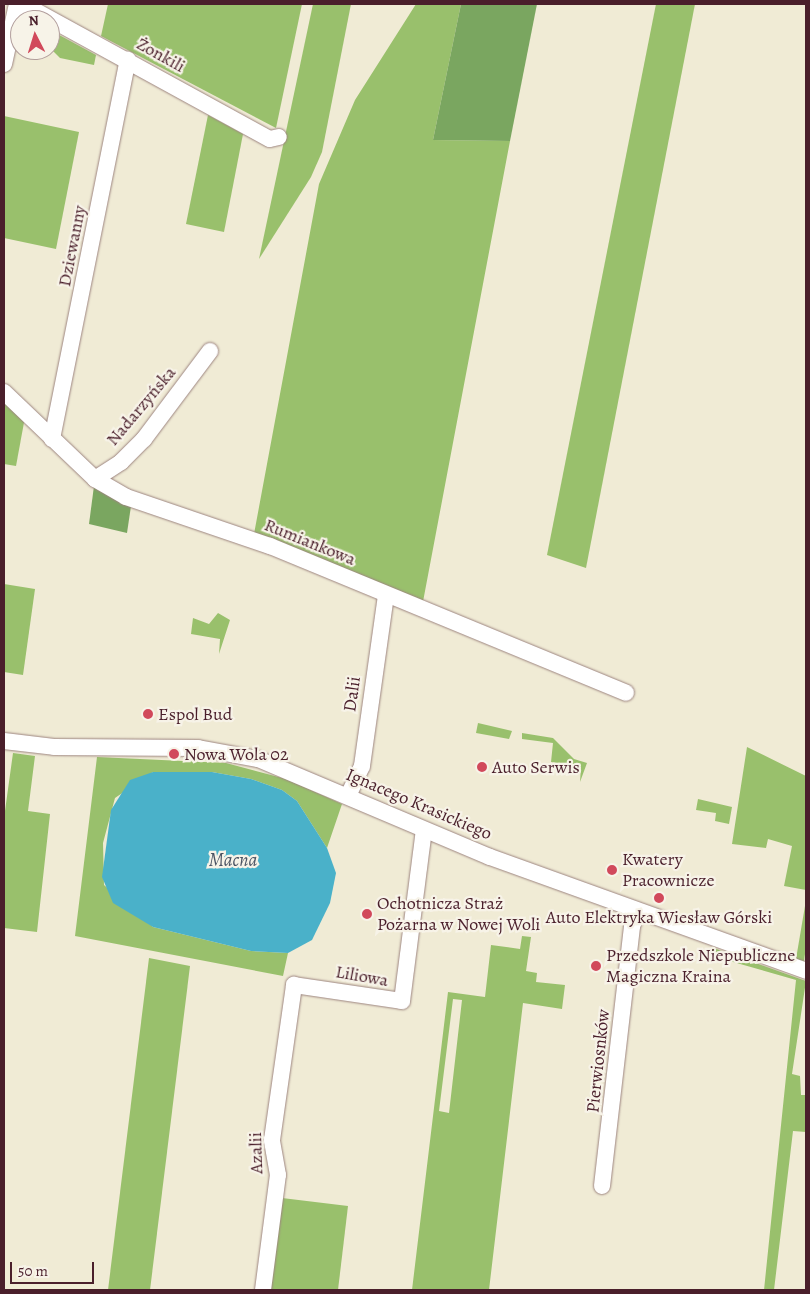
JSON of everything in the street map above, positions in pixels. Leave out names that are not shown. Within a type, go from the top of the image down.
[{"type":"street","points":[[4,64],[17,4]]},
{"type":"street","name":"Żonkili","points":[[23,4],[270,139],[279,137]]},
{"type":"street","name":"Dziewanny","points":[[52,438],[128,60]]},
{"type":"street","name":"Nadarzyńska","points":[[95,478],[120,462],[144,439],[210,351]]},
{"type":"street","name":"Rumiankowa","points":[[4,392],[95,478],[126,496],[270,546],[626,693]]},
{"type":"street","name":"Dalii","points":[[348,796],[362,766],[386,595]]},
{"type":"street","name":"Ignacego Krasickiego","points":[[4,741],[223,751],[258,759],[424,830],[638,912],[806,972]]},
{"type":"street","name":"Liliowa","points":[[294,984],[402,1000],[424,830]]},
{"type":"street","name":"Pierwiosnków","points":[[602,1186],[632,926],[638,912]]},
{"type":"street","name":"Azalii","points":[[264,1290],[278,1175],[272,1140],[294,984]]},
{"type":"green space","points":[[108,4],[302,4],[276,128],[101,36]]},
{"type":"green space","points":[[313,4],[351,4],[322,152],[311,177],[259,259]]},
{"type":"green space","points":[[416,4],[461,4],[433,140],[510,141],[422,607],[254,534],[319,184],[355,100]]},
{"type":"green space","points":[[461,4],[537,4],[510,141],[433,140]]},
{"type":"green space","points":[[656,4],[695,4],[586,568],[547,555]]},
{"type":"green space","points":[[60,35],[96,55],[94,65],[60,58]]},
{"type":"green space","points":[[208,115],[243,134],[224,232],[186,224]]},
{"type":"green space","points":[[4,116],[79,132],[56,249],[4,238]]},
{"type":"green space","points":[[4,399],[25,417],[16,466],[4,464]]},
{"type":"green space","points":[[94,486],[131,506],[127,533],[89,524]]},
{"type":"green space","points":[[4,584],[35,589],[23,675],[4,672]]},
{"type":"green space","points":[[218,613],[230,620],[219,654],[220,639],[191,634],[193,618],[209,624]]},
{"type":"green space","points":[[478,723],[512,731],[509,739],[476,733]]},
{"type":"green space","points":[[522,733],[553,738],[574,759],[587,763],[580,782],[581,767],[551,762],[553,743],[522,739]]},
{"type":"green space","points":[[747,747],[806,776],[806,890],[784,886],[792,846],[768,839],[766,848],[732,844]]},
{"type":"green space","points":[[13,753],[35,756],[28,811],[50,814],[37,932],[4,928],[4,818]]},
{"type":"green space","points":[[97,757],[226,763],[286,779],[342,804],[327,848],[297,801],[282,790],[251,779],[212,772],[153,772],[115,798],[103,843],[104,885],[153,927],[251,951],[288,953],[283,976],[75,936]]},
{"type":"green space","points":[[698,799],[732,807],[729,824],[715,821],[716,813],[696,810]]},
{"type":"green space","points":[[806,900],[806,947],[804,961],[796,959]]},
{"type":"green space","points":[[522,936],[531,937],[526,971],[537,973],[536,982],[565,985],[562,1009],[523,1003],[489,1290],[412,1290],[448,992],[485,997],[491,945],[520,949]],"holes":[[[453,999],[462,1000],[449,1113],[439,1111]]]},
{"type":"green space","points":[[711,947],[806,981],[792,1074],[800,1076],[801,1095],[806,1095],[806,1132],[793,1131],[774,1290],[764,1290],[796,980],[712,956]]},
{"type":"green space","points":[[149,958],[190,966],[150,1290],[108,1290]]},
{"type":"green space","points":[[282,1198],[348,1206],[338,1290],[270,1290]]},
{"type":"water","name":"Macna","points":[[153,772],[212,772],[251,779],[282,790],[297,801],[327,848],[336,873],[330,903],[312,940],[288,953],[251,951],[153,927],[113,903],[102,877],[111,810],[130,780]]},
{"type":"place","name":"Espol Bud","points":[[148,714]]},
{"type":"place","name":"Nowa Wola 02","points":[[174,754]]},
{"type":"place","name":"Auto Serwis","points":[[482,767]]},
{"type":"place","name":"Kwatery Pracownicze","points":[[612,870]]},
{"type":"place","name":"Auto Elektryka Wiesław Górski","points":[[659,898]]},
{"type":"place","name":"Ochotnicza Straż Pożarna w Nowej Woli","points":[[367,914]]},
{"type":"place","name":"Przedszkole Niepubliczne Magiczna Kraina","points":[[596,966]]}]
